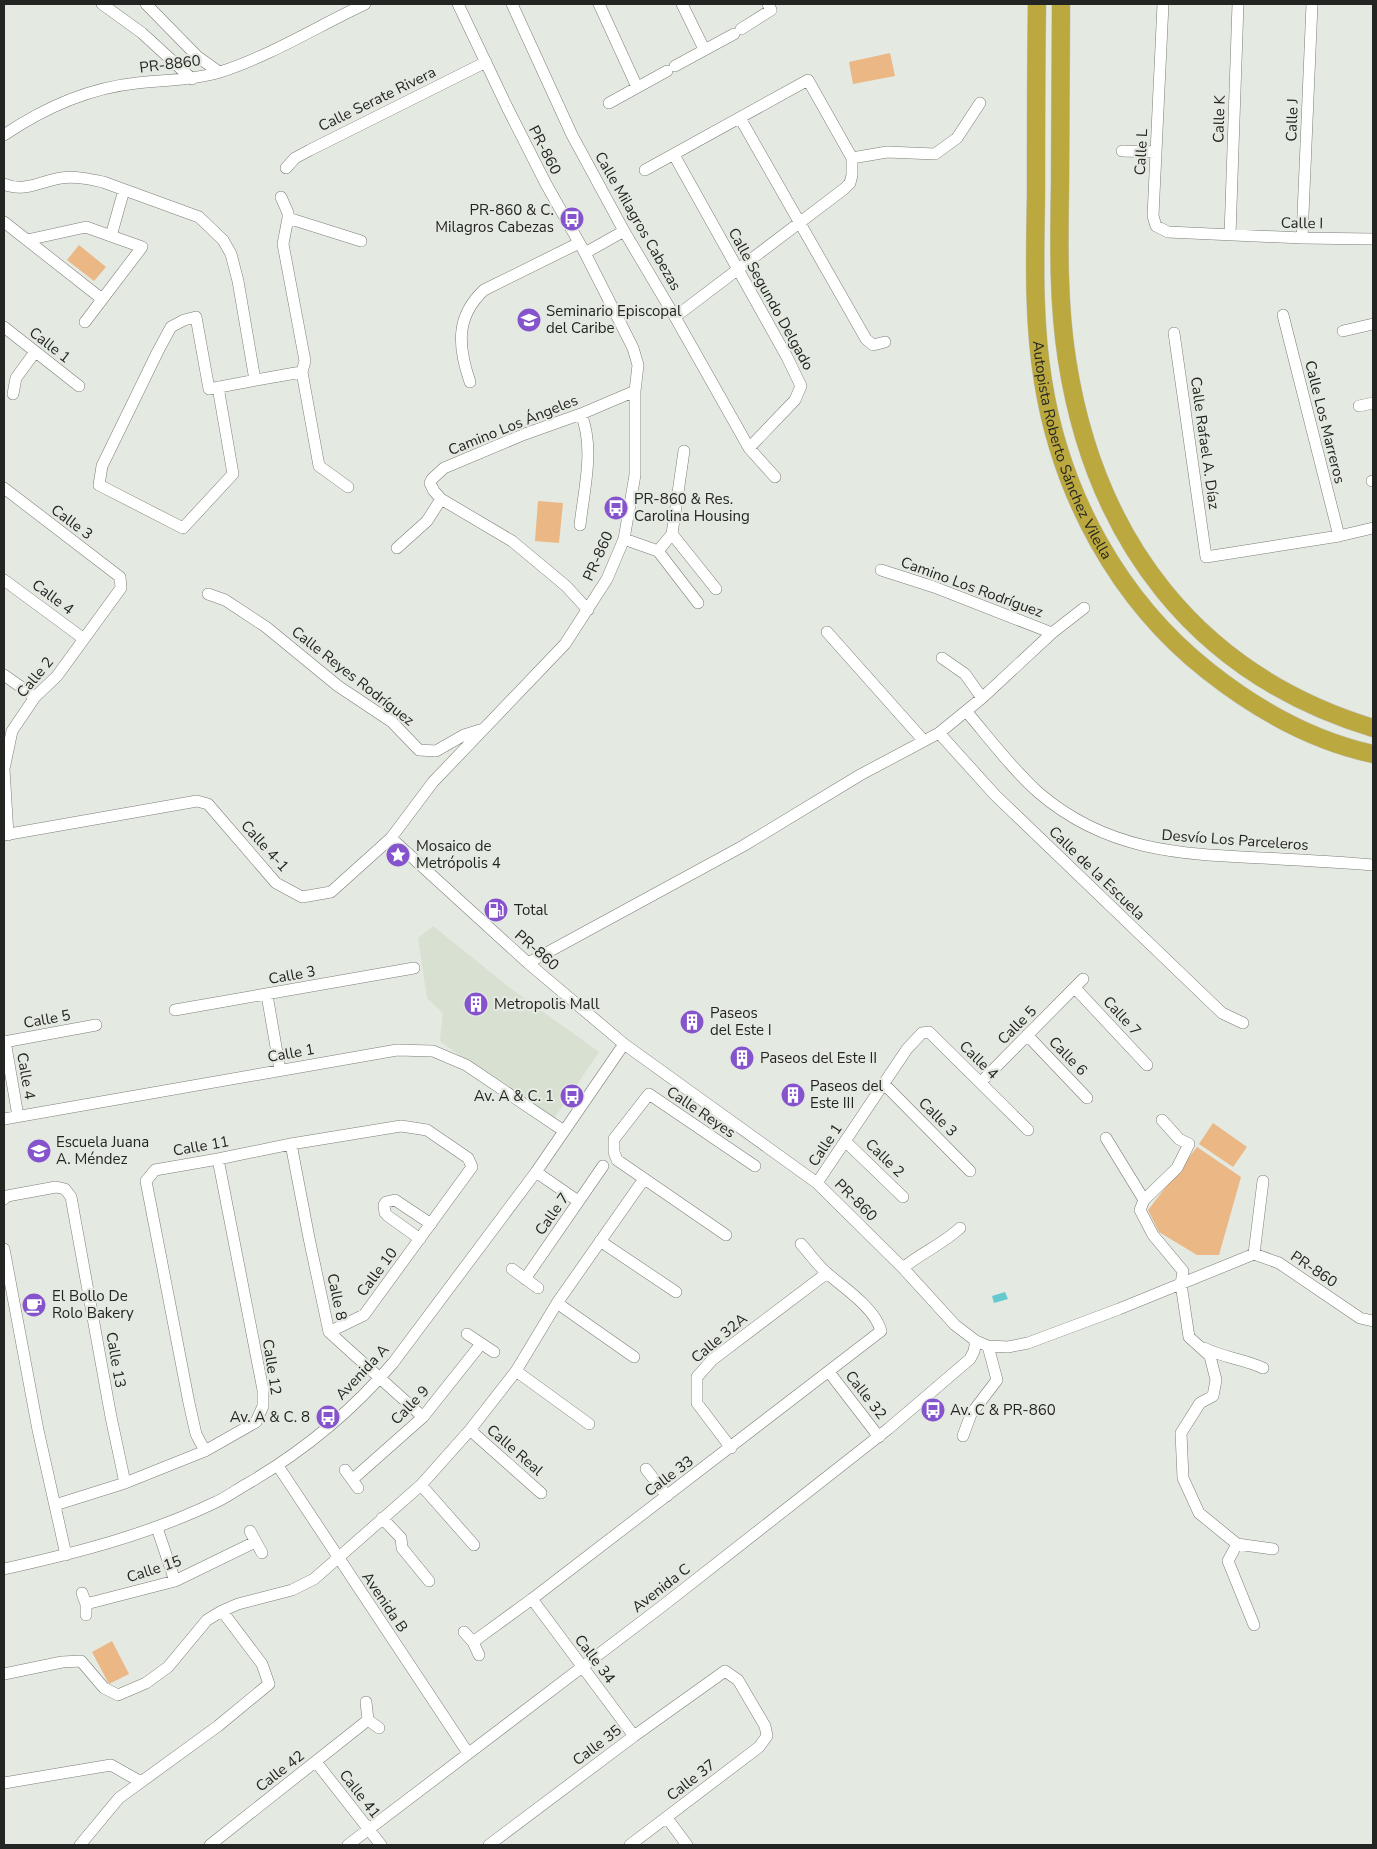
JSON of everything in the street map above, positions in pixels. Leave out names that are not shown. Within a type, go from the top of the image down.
[{"type":"highway","name":"Autopista Roberto Sánchez Vilella","points":[[1037,4],[1036,252],[1039,340],[1043,380],[1055,440],[1079,504],[1102,549],[1135,598],[1174,642],[1197,663],[1248,700],[1275,716],[1330,741],[1373,754]]},
{"type":"highway","name":"Autopista Roberto Sánchez Vilella","points":[[1061,4],[1060,282],[1067,359],[1083,433],[1102,487],[1122,530],[1137,555],[1160,587],[1185,616],[1229,655],[1257,675],[1307,703],[1373,728]]},
{"type":"street","points":[[102,4],[142,33],[192,79]]},
{"type":"street","points":[[146,4],[198,57],[219,72]]},
{"type":"street","name":"Calle Milagros Cabezas","points":[[513,4],[572,135],[624,231],[749,448],[775,476]]},
{"type":"street","points":[[599,4],[637,87]]},
{"type":"street","points":[[682,4],[704,49]]},
{"type":"street","name":"Calle L","points":[[1163,4],[1153,216],[1156,226],[1168,232],[1230,235]]},
{"type":"street","name":"Calle K","points":[[1230,235],[1238,4]]},
{"type":"street","name":"Calle J","points":[[1302,238],[1312,4]]},
{"type":"street","name":"PR-8860","points":[[4,135],[51,107],[98,90],[136,83],[192,79],[219,72],[254,58],[357,5]]},
{"type":"street","name":"PR-860","points":[[459,5],[546,184],[582,248],[633,348],[638,366],[635,391],[635,475],[624,539],[607,579],[588,610],[565,644],[433,782],[391,838],[528,963],[624,1044],[817,1182],[903,1268],[956,1325],[976,1341],[988,1346],[1008,1347],[1028,1343],[1254,1254],[1279,1263],[1360,1318],[1373,1321]]},
{"type":"street","points":[[609,103],[737,32],[770,7]]},
{"type":"street","name":"Calle Serate Rivera","points":[[286,168],[295,158],[310,150],[486,62]]},
{"type":"street","points":[[645,170],[808,80],[852,158],[850,183],[675,317]]},
{"type":"street","points":[[852,158],[887,152],[935,154],[958,138],[980,103]]},
{"type":"street","points":[[740,118],[866,339],[873,345],[885,342]]},
{"type":"street","points":[[1122,151],[1156,152]]},
{"type":"street","name":"Calle Segundo Delgado","points":[[674,155],[787,357],[801,386],[795,400],[749,448]]},
{"type":"street","points":[[4,184],[9,187],[26,188],[60,178],[89,179],[199,218],[224,240],[231,254],[238,281],[255,380]]},
{"type":"street","points":[[111,236],[124,190]]},
{"type":"street","points":[[282,197],[288,213],[283,244],[305,362],[302,372],[319,466],[348,487]]},
{"type":"street","points":[[288,218],[361,241]]},
{"type":"street","points":[[4,222],[102,299]]},
{"type":"street","points":[[27,240],[86,227],[142,247],[85,322]]},
{"type":"street","points":[[470,382],[460,344],[462,324],[476,298],[484,290],[624,231]]},
{"type":"street","name":"Calle I","points":[[1230,235],[1373,238]]},
{"type":"street","name":"Calle Los Marreros","points":[[1283,316],[1339,536]]},
{"type":"street","points":[[218,387],[233,474],[182,528],[99,486],[102,466],[158,351],[172,327],[184,320],[196,317],[209,389],[218,387],[255,380],[302,372]]},
{"type":"street","points":[[1343,331],[1373,324]]},
{"type":"street","name":"Calle 1","points":[[4,327],[79,386]]},
{"type":"street","name":"Calle Rafael A. Díaz","points":[[1174,333],[1206,557],[1339,536]]},
{"type":"street","points":[[14,394],[16,378],[35,352]]},
{"type":"street","name":"Camino Los Ángeles","points":[[441,499],[430,483],[444,468],[635,391]]},
{"type":"street","points":[[1359,406],[1373,403]]},
{"type":"street","points":[[580,525],[588,448],[587,428],[581,414]]},
{"type":"street","points":[[658,551],[672,534],[684,451]]},
{"type":"street","name":"Calle 3","points":[[4,488],[120,576],[120,580]]},
{"type":"street","points":[[398,548],[428,521],[441,499],[512,541],[566,586],[588,610]]},
{"type":"street","points":[[1339,536],[1373,528]]},
{"type":"street","points":[[672,534],[716,589]]},
{"type":"street","points":[[624,539],[658,551],[698,603]]},
{"type":"street","name":"Camino Los Rodríguez","points":[[881,570],[934,587],[1052,633]]},
{"type":"street","name":"Calle 4","points":[[4,580],[84,639]]},
{"type":"street","name":"Calle 2","points":[[6,835],[4,769],[12,731],[36,697],[57,676],[121,588],[120,580]]},
{"type":"street","name":"Calle Reyes Rodríguez","points":[[208,594],[225,600],[266,627],[338,686],[392,722],[419,750],[436,750],[464,735],[482,730]]},
{"type":"street","points":[[528,963],[743,846],[860,775],[940,733],[982,698],[1052,633],[1084,608]]},
{"type":"street","points":[[827,632],[924,741]]},
{"type":"street","points":[[942,658],[965,674],[982,698]]},
{"type":"street","points":[[4,675],[36,697]]},
{"type":"street","name":"Desvío Los Parceleros","points":[[966,711],[1038,792],[1077,820],[1127,842],[1157,850],[1192,855],[1373,865]]},
{"type":"street","name":"Calle de la Escuela","points":[[940,733],[995,795],[1222,1013],[1244,1023]]},
{"type":"street","name":"Calle 4-1","points":[[6,835],[197,801],[208,804],[276,883],[302,897],[331,892],[391,838]]},
{"type":"street","name":"Calle 3","points":[[175,1010],[414,968]]},
{"type":"street","name":"Calle 5","points":[[981,1082],[1083,979]]},
{"type":"street","name":"Calle 7","points":[[1075,988],[1147,1065]]},
{"type":"street","points":[[267,995],[280,1070]]},
{"type":"street","name":"Calle 5","points":[[4,1042],[96,1025]]},
{"type":"street","name":"Calle 4","points":[[907,1049],[922,1033],[929,1032],[1028,1130]]},
{"type":"street","name":"Calle 6","points":[[1028,1035],[1087,1098]]},
{"type":"street","name":"Calle 4","points":[[4,1042],[18,1116]]},
{"type":"street","name":"Avenida A","points":[[4,1569],[66,1555],[156,1528],[216,1502],[278,1466],[335,1422],[380,1379],[393,1363],[536,1172],[624,1044]]},
{"type":"street","name":"Calle 1","points":[[817,1182],[907,1049]]},
{"type":"street","name":"Calle 1","points":[[4,1119],[397,1050],[433,1051],[466,1065],[564,1131]]},
{"type":"street","name":"Calle 3","points":[[884,1084],[970,1171]]},
{"type":"street","name":"Calle Reyes","points":[[644,1179],[617,1160],[614,1152],[614,1139],[649,1094],[755,1166]]},
{"type":"street","points":[[1162,1120],[1179,1139],[1189,1144],[1176,1168],[1144,1200],[1140,1210],[1153,1235],[1183,1271],[1181,1284],[1189,1337],[1210,1356],[1216,1380],[1213,1396],[1200,1404],[1181,1433],[1183,1478],[1199,1513],[1236,1544],[1273,1549]]},
{"type":"street","name":"Calle 11","points":[[205,1451],[196,1434],[189,1403],[146,1181],[155,1170],[291,1144],[400,1126],[427,1130],[468,1158],[470,1163]]},
{"type":"street","points":[[1106,1138],[1144,1200]]},
{"type":"street","name":"Calle 2","points":[[846,1141],[903,1196]]},
{"type":"street","name":"Calle 8","points":[[291,1144],[308,1238],[329,1332],[423,1417]]},
{"type":"street","name":"Calle 12","points":[[55,1505],[125,1482],[205,1451],[256,1422],[263,1406],[263,1390],[218,1159]]},
{"type":"street","name":"Calle 10","points":[[329,1332],[364,1315],[472,1167],[470,1163]]},
{"type":"street","name":"Calle 7","points":[[526,1279],[603,1166]]},
{"type":"street","points":[[536,1172],[578,1201]]},
{"type":"street","points":[[4,1674],[62,1662],[81,1662],[104,1688],[118,1695],[146,1683],[168,1667],[207,1620],[222,1610],[292,1590],[314,1579],[421,1485],[470,1430],[516,1371],[556,1304],[644,1179],[726,1235]]},
{"type":"street","points":[[1254,1254],[1263,1181]]},
{"type":"street","name":"Calle 13","points":[[4,1199],[7,1196],[56,1187],[65,1189],[70,1197],[125,1482]]},
{"type":"street","points":[[420,1239],[388,1216],[385,1213],[384,1205],[386,1202],[395,1200],[430,1224]]},
{"type":"street","points":[[903,1268],[916,1257],[949,1238],[960,1228]]},
{"type":"street","points":[[600,1241],[676,1292]]},
{"type":"street","points":[[801,1244],[827,1274]]},
{"type":"street","points":[[4,1249],[38,1430],[66,1555]]},
{"type":"street","points":[[512,1269],[538,1288]]},
{"type":"street","name":"Calle 33","points":[[473,1642],[731,1448],[881,1331],[879,1322],[847,1288],[827,1274]]},
{"type":"street","name":"Calle 32A","points":[[731,1448],[697,1403],[697,1377],[712,1360],[827,1274]]},
{"type":"street","points":[[556,1304],[634,1358]]},
{"type":"street","points":[[467,1334],[494,1352]]},
{"type":"street","name":"Avenida C","points":[[348,1845],[879,1437],[970,1359],[976,1341]]},
{"type":"street","name":"Calle 9","points":[[352,1479],[423,1417],[481,1344]]},
{"type":"street","points":[[963,1436],[971,1414],[997,1380],[988,1346]]},
{"type":"street","points":[[1198,1346],[1231,1359],[1249,1361],[1263,1368]]},
{"type":"street","points":[[516,1371],[589,1424]]},
{"type":"street","name":"Calle 32","points":[[829,1372],[879,1437]]},
{"type":"street","name":"Calle Real","points":[[470,1430],[541,1493]]},
{"type":"street","name":"Avenida B","points":[[278,1466],[468,1754]]},
{"type":"street","points":[[646,1470],[667,1496]]},
{"type":"street","points":[[421,1485],[474,1545]]},
{"type":"street","points":[[382,1518],[400,1538],[402,1548],[429,1581]]},
{"type":"street","points":[[156,1528],[175,1581]]},
{"type":"street","name":"Calle 15","points":[[85,1604],[175,1581],[252,1537],[262,1553]]},
{"type":"street","points":[[1236,1544],[1228,1561],[1254,1625]]},
{"type":"street","name":"Calle 34","points":[[532,1599],[634,1736]]},
{"type":"street","points":[[80,1845],[120,1798],[218,1726],[269,1684],[262,1664],[222,1610]]},
{"type":"street","points":[[464,1632],[473,1642],[480,1655]]},
{"type":"street","name":"Calle 35","points":[[489,1845],[634,1736],[725,1671],[738,1680],[764,1726],[767,1736]]},
{"type":"street","points":[[366,1702],[368,1720],[379,1728]]},
{"type":"street","name":"Calle 42","points":[[210,1845],[368,1720]]},
{"type":"street","name":"Calle 37","points":[[630,1845],[758,1747],[767,1736]]},
{"type":"street","name":"Calle 41","points":[[316,1762],[381,1845]]},
{"type":"street","points":[[4,1783],[111,1765],[141,1782]]},
{"type":"street","points":[[667,1818],[687,1845]]},
{"type":"shaded area","points":[[890,53],[895,76],[853,84],[849,62]]},
{"type":"shaded area","points":[[79,245],[106,267],[94,281],[67,260]]},
{"type":"shaded area","points":[[538,501],[563,503],[559,543],[535,541]]},
{"type":"shaded area","points":[[433,926],[510,988],[599,1052],[551,1123],[440,1041],[443,1013],[427,998],[418,938]]},
{"type":"shaded area","points":[[1213,1123],[1247,1147],[1233,1167],[1199,1144]]},
{"type":"shaded area","points":[[1197,1147],[1241,1177],[1219,1255],[1197,1255],[1159,1232],[1148,1210]]},
{"type":"shaded area","points":[[112,1641],[129,1674],[109,1684],[92,1652]]},
{"type":"water","points":[[1005,1292],[1008,1299],[994,1303],[992,1296]]},
{"type":"place","name":"PR-860 & C. Milagros Cabezas","points":[[572,219]]},
{"type":"place","name":"Seminario Episcopal del Caribe","points":[[529,320]]},
{"type":"place","name":"PR-860 & Res. Carolina Housing","points":[[616,508]]},
{"type":"place","name":"Mosaico de Metrópolis 4","points":[[398,855]]},
{"type":"place","name":"Total","points":[[496,910]]},
{"type":"place","name":"Metropolis Mall","points":[[476,1004]]},
{"type":"place","name":"Paseos del Este I","points":[[692,1022]]},
{"type":"place","name":"Paseos del Este II","points":[[742,1058]]},
{"type":"place","name":"Paseos del Este III","points":[[793,1095]]},
{"type":"place","name":"Av. A & C. 1","points":[[572,1096]]},
{"type":"place","name":"Escuela Juana A. Méndez","points":[[39,1151]]},
{"type":"place","name":"El Bollo De Rolo Bakery","points":[[34,1305]]},
{"type":"place","name":"Av. C & PR-860","points":[[933,1410]]},
{"type":"place","name":"Av. A & C. 8","points":[[328,1417]]}]
